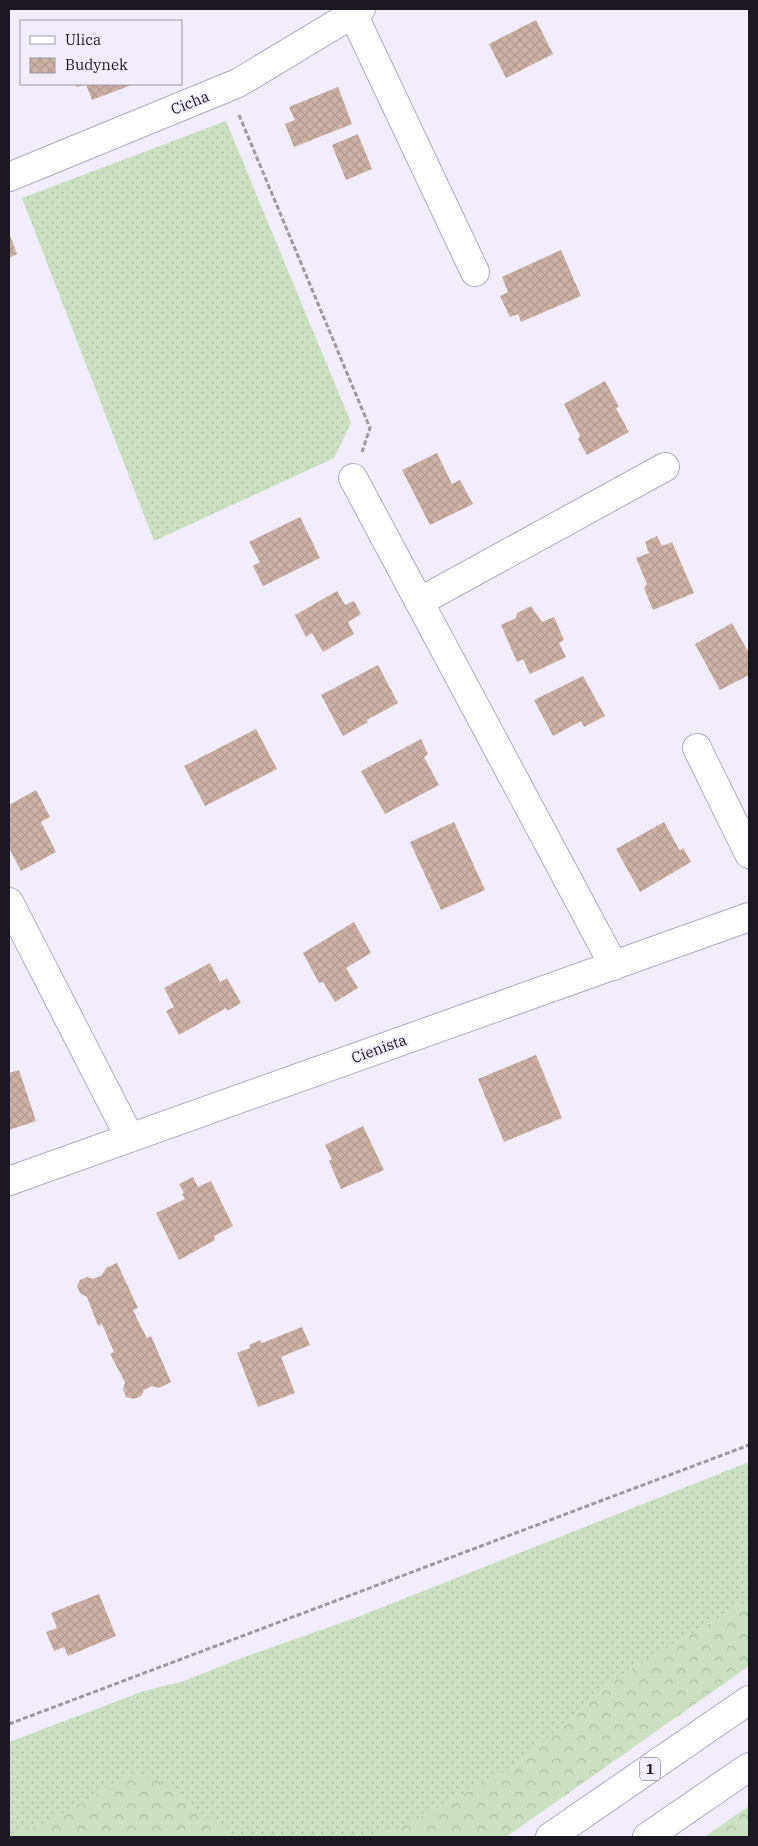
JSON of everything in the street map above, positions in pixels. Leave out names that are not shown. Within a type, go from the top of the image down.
[{"type":"street","name":"Cicha","points":[[9,176],[238,83],[357,11]]},
{"type":"street","points":[[357,11],[475,272]]},
{"type":"street","points":[[419,602],[665,467]]},
{"type":"street","points":[[353,478],[614,966]]},
{"type":"street","points":[[697,748],[749,854]]},
{"type":"street","points":[[9,902],[130,1138]]},
{"type":"street","name":"Cienista","points":[[9,1181],[749,917]]},
{"type":"street","name":"1","points":[[550,1837],[749,1700]]},
{"type":"street","points":[[647,1837],[749,1767]]},
{"type":"path","points":[[228,87],[370,428],[353,478]]},
{"type":"path","points":[[9,1724],[749,1445]]},
{"type":"green space","points":[[226,121],[351,423],[334,458],[154,541],[22,198]]},
{"type":"green space","points":[[749,1462],[749,1600],[620,1676],[514,1767],[400,1828],[362,1837],[243,1837],[230,1834],[131,1774],[49,1822],[9,1835],[9,1742],[144,1691],[184,1681],[247,1656],[355,1618]]},
{"type":"green space","points":[[749,1600],[749,1666],[506,1837],[362,1837],[400,1828],[514,1767],[620,1676]]},
{"type":"green space","points":[[131,1774],[156,1779],[230,1834],[243,1837],[9,1837],[9,1835],[49,1822]]},
{"type":"green space","points":[[749,1806],[749,1837],[704,1837]]},
{"type":"building","points":[[536,20],[553,54],[506,78],[489,44]]},
{"type":"building","points":[[86,85],[131,85],[92,100]]},
{"type":"building","points":[[338,87],[352,124],[294,147],[285,124],[295,120],[289,107]]},
{"type":"building","points":[[358,134],[372,169],[346,180],[332,145]]},
{"type":"building","points":[[9,233],[17,254],[9,258]]},
{"type":"building","points":[[561,250],[581,296],[521,322],[518,314],[510,317],[500,296],[508,292],[502,277]]},
{"type":"building","points":[[605,381],[619,407],[616,408],[629,432],[587,455],[578,439],[580,436],[564,404]]},
{"type":"building","points":[[437,453],[452,484],[460,480],[473,504],[430,525],[402,470]]},
{"type":"building","points":[[300,517],[320,558],[263,586],[253,566],[260,562],[249,542]]},
{"type":"building","points":[[657,536],[662,546],[672,542],[694,593],[653,610],[644,588],[647,584],[636,558],[649,553],[645,542]]},
{"type":"building","points":[[337,591],[345,605],[354,601],[361,614],[348,622],[354,634],[323,652],[312,633],[306,637],[295,615]]},
{"type":"building","points":[[531,606],[542,622],[554,617],[564,640],[559,643],[566,657],[530,674],[523,659],[517,662],[501,625],[516,618],[517,613]]},
{"type":"building","points":[[732,623],[749,653],[749,675],[720,690],[695,644]]},
{"type":"building","points":[[378,665],[398,703],[343,736],[321,695]]},
{"type":"building","points":[[583,676],[605,716],[584,727],[581,721],[553,736],[534,700]]},
{"type":"building","points":[[256,729],[277,769],[205,806],[184,766]]},
{"type":"building","points":[[421,739],[428,754],[424,757],[439,785],[385,814],[361,771]]},
{"type":"building","points":[[36,790],[50,817],[41,822],[56,852],[21,871],[9,848],[9,805]]},
{"type":"building","points":[[454,822],[485,890],[441,910],[410,842]]},
{"type":"building","points":[[664,822],[680,851],[683,848],[691,862],[640,892],[616,849]]},
{"type":"building","points":[[354,922],[371,953],[346,968],[358,988],[335,1002],[323,982],[319,983],[303,953]]},
{"type":"building","points":[[210,963],[220,982],[227,978],[241,1003],[227,1011],[226,1008],[179,1035],[166,1011],[174,1007],[164,988]]},
{"type":"building","points":[[536,1055],[562,1118],[504,1142],[478,1079]]},
{"type":"building","points":[[19,1070],[36,1121],[9,1130],[9,1073]]},
{"type":"building","points":[[363,1126],[384,1170],[341,1189],[329,1161],[332,1159],[325,1145]]},
{"type":"building","points":[[193,1177],[198,1187],[211,1181],[233,1226],[214,1236],[215,1240],[179,1260],[156,1213],[185,1199],[179,1184]]},
{"type":"building","points":[[117,1263],[138,1308],[133,1310],[147,1338],[151,1336],[171,1382],[159,1388],[152,1386],[144,1390],[141,1396],[134,1399],[126,1397],[123,1389],[125,1382],[110,1354],[114,1352],[102,1324],[98,1326],[87,1297],[80,1293],[77,1286],[80,1280],[87,1277],[93,1279],[102,1275],[106,1268]]},
{"type":"building","points":[[302,1327],[310,1345],[281,1357],[295,1393],[258,1407],[237,1353],[250,1348],[249,1345],[260,1340],[262,1343]]},
{"type":"building","points":[[99,1594],[116,1636],[68,1656],[64,1647],[54,1651],[46,1632],[57,1628],[51,1613]]}]
